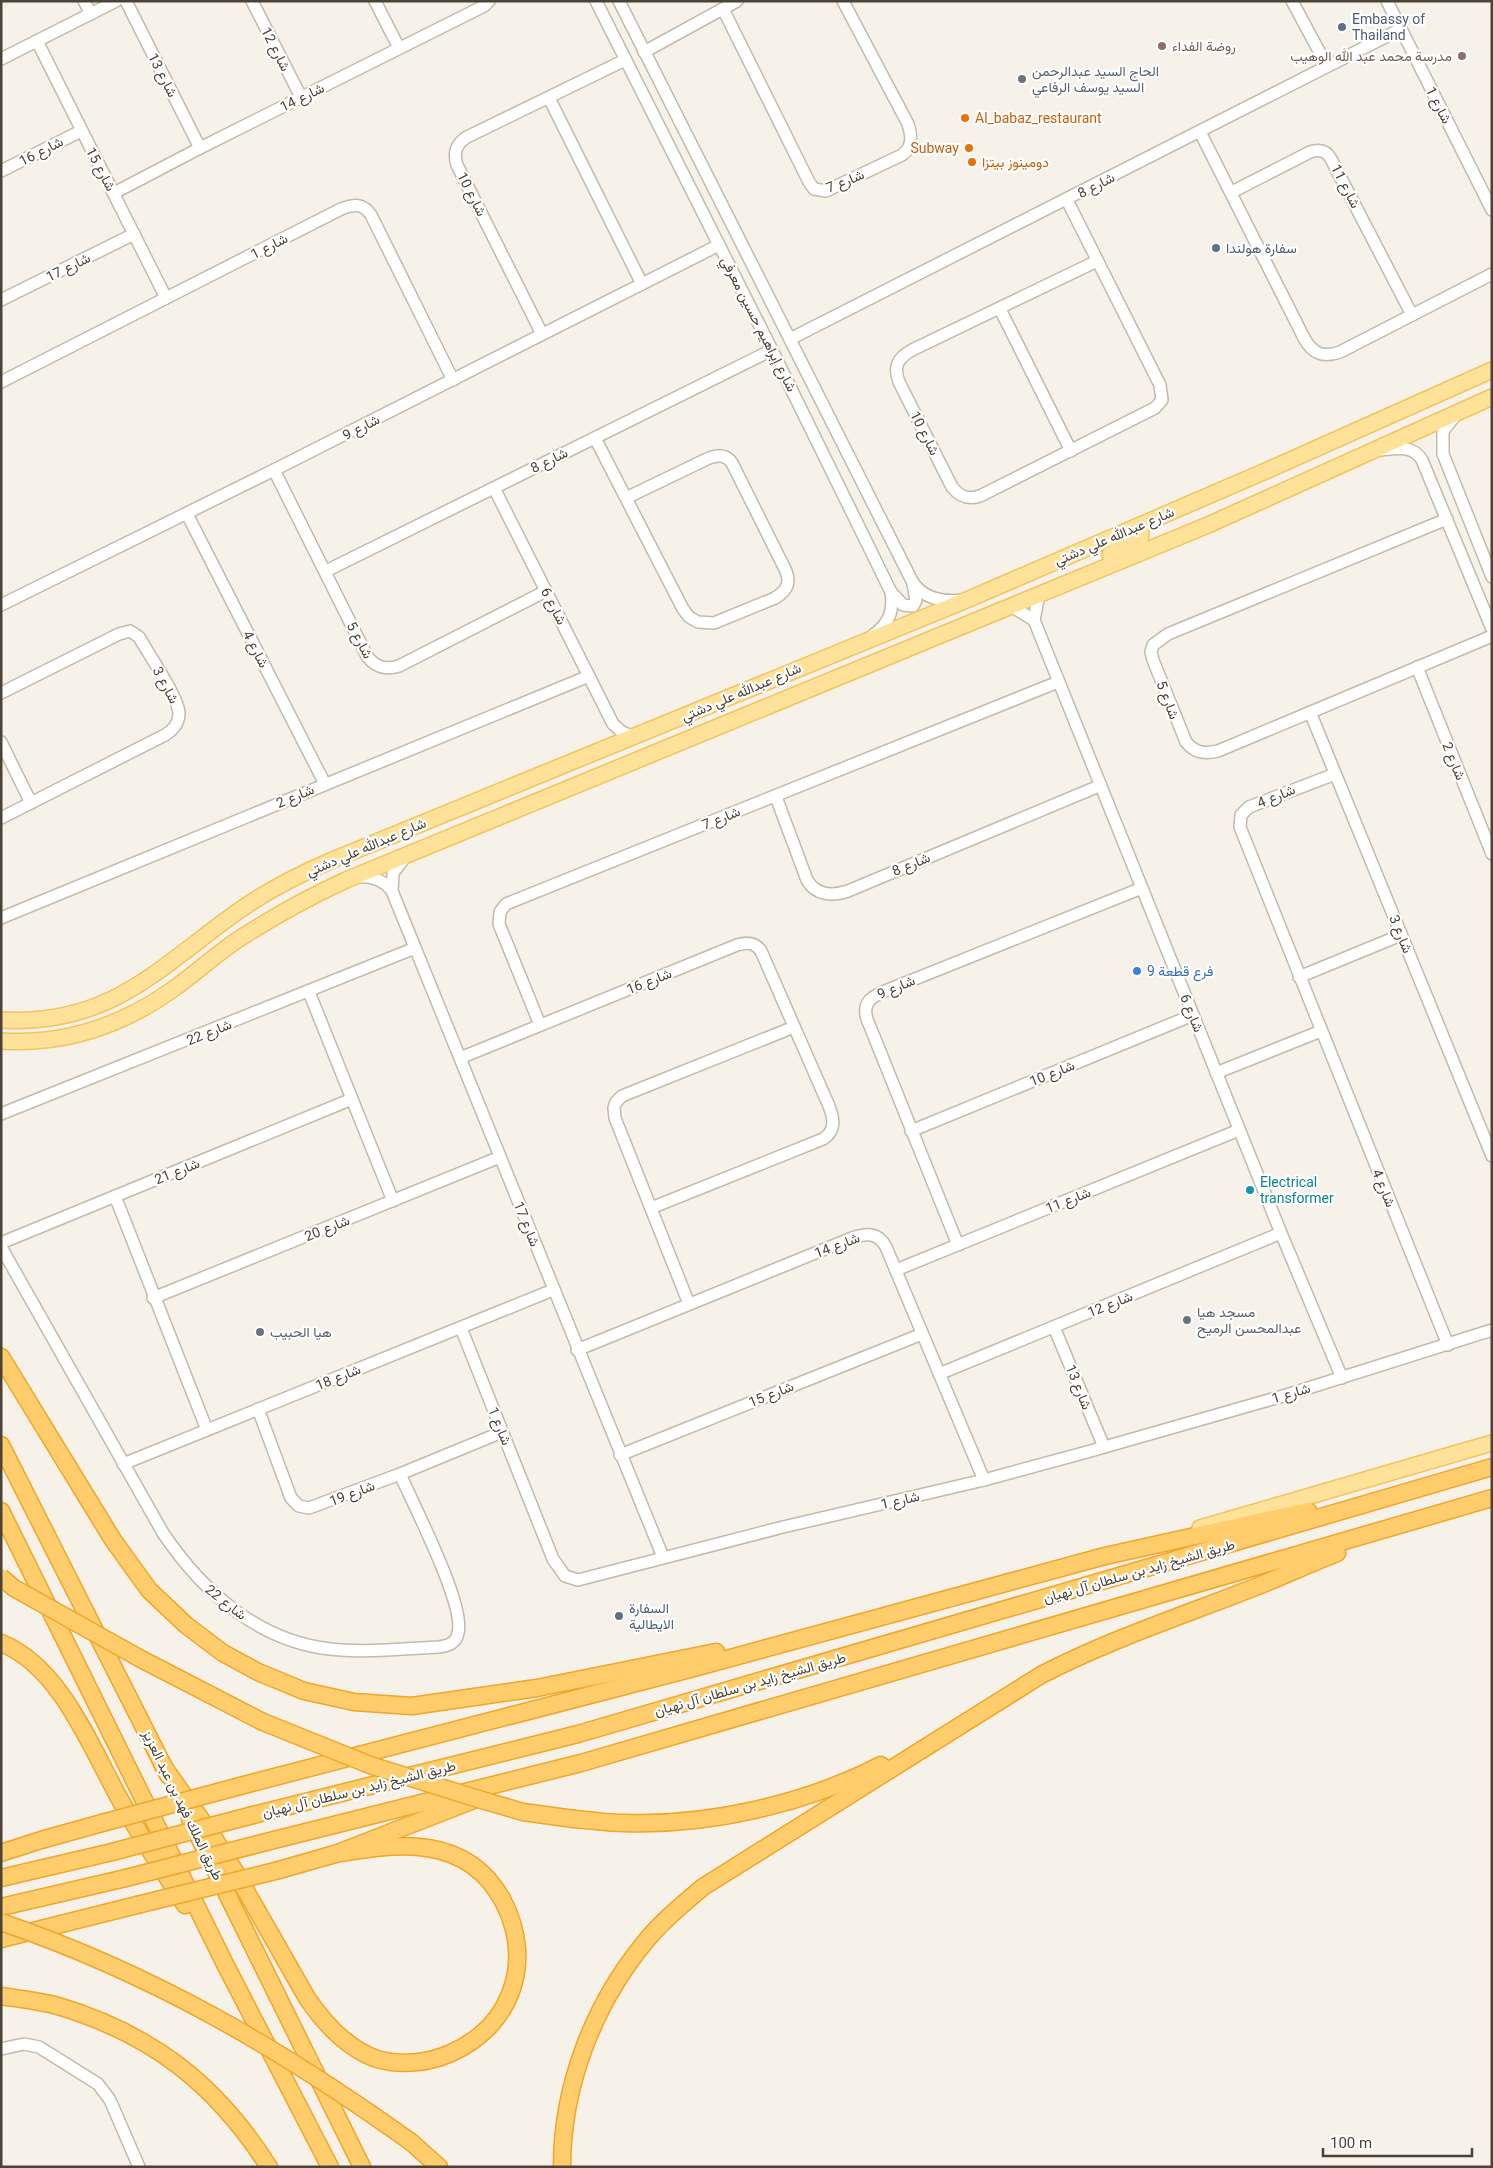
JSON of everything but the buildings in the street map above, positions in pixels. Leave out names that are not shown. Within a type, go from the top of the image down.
[{"type":"highway","points":[[1,1357],[113,1540],[149,1590],[186,1625],[223,1653],[258,1672],[304,1691],[354,1702],[412,1706],[537,1688],[685,1658],[824,1633]]},
{"type":"highway","name":"طريق الملك فهد بن عبد العزيز","points":[[1,1445],[362,2167]]},
{"type":"highway","name":"طريق الشيخ زايد بن سلطان آل نهيان","points":[[1,1878],[112,1852],[578,1734],[1492,1467]]},
{"type":"highway","name":"طريق الشيخ زايد بن سلطان آل نهيان","points":[[1,1907],[126,1878],[581,1763],[1492,1498]]},
{"type":"highway","points":[[1,1853],[41,1840],[240,1786],[824,1633],[1105,1556],[1323,1508],[1362,1506]]},
{"type":"highway","points":[[1,1511],[225,1964],[330,2167]]},
{"type":"highway","points":[[562,2167],[565,2123],[571,2090],[592,2025],[609,1992],[646,1941],[671,1915],[703,1887],[950,1730],[1041,1675],[1083,1653],[1253,1587],[1413,1521]]},
{"type":"highway","points":[[1,1577],[14,1588],[124,1649],[263,1722],[370,1764],[523,1812],[624,1823],[676,1821],[735,1815],[824,1789],[861,1774],[950,1730]]},
{"type":"highway","points":[[1,1643],[18,1651],[37,1666],[65,1700],[147,1845],[225,1964]]},
{"type":"highway","points":[[1,1939],[280,1870],[335,1854],[500,1790],[581,1763]]},
{"type":"highway","points":[[163,1766],[212,1834],[307,1998],[330,2027],[359,2050],[376,2058],[393,2062],[427,2061],[451,2053],[473,2040],[497,2017],[505,2005],[516,1977],[518,1962],[516,1933],[512,1919],[499,1894],[480,1873],[458,1857],[432,1848],[394,1846],[335,1854]]},
{"type":"highway","points":[[1,1847],[41,1840]]},
{"type":"highway","points":[[1,1922],[96,1958],[228,2022],[298,2064],[412,2142],[439,2167]]},
{"type":"highway","points":[[1,1996],[56,2006],[103,2022],[143,2041],[179,2065],[212,2093],[239,2124],[268,2167]]},
{"type":"main road","name":"شارع عبدالله علي دشتي","points":[[1,1020],[60,1017],[85,1011],[121,996],[159,971],[239,910],[312,869],[969,598],[1268,470],[1492,370]]},
{"type":"main road","name":"شارع عبدالله علي دشتي","points":[[1,1041],[51,1040],[72,1037],[114,1024],[172,990],[250,932],[346,880],[1039,595],[1174,538],[1492,397]]},
{"type":"main road","points":[[1174,538],[1162,538],[1159,530],[1161,525],[1242,492],[1256,483],[1268,470]]},
{"type":"main road","points":[[1039,595],[1068,573],[1140,540],[1141,533],[1138,526]]},
{"type":"main road","points":[[250,932],[243,933],[240,931],[238,925],[240,921],[290,890],[303,880],[312,869]]},
{"type":"main road","points":[[1105,1556],[1492,1443]]},
{"type":"street","points":[[84,1],[90,14]]},
{"type":"street","points":[[1,59],[116,1]]},
{"type":"street","name":"شارع 13","points":[[126,1],[200,148]]},
{"type":"street","name":"شارع 12","points":[[252,1],[301,97]]},
{"type":"street","points":[[375,1],[399,48]]},
{"type":"street","name":"شارع 14","points":[[114,193],[484,6],[489,1]]},
{"type":"street","name":"شارع إبراهيم حسين معرفي","points":[[596,1],[772,350],[891,592]]},
{"type":"street","name":"شارع إبراهيم حسين معرفي","points":[[619,1],[912,581],[919,590],[933,598],[954,600],[969,598]]},
{"type":"street","points":[[644,52],[737,1]]},
{"type":"street","name":"شارع 7","points":[[723,9],[808,182],[814,189],[826,191],[902,155],[908,149],[911,136],[908,124],[844,1]]},
{"type":"street","points":[[1292,1],[1327,66]]},
{"type":"street","name":"شارع 1","points":[[1387,1],[1492,210]]},
{"type":"street","name":"شارع 8","points":[[790,339],[1401,29]]},
{"type":"street","name":"شارع 15","points":[[37,41],[166,298]]},
{"type":"street","name":"شارع 10","points":[[542,334],[457,165],[455,157],[457,147],[463,140],[625,60]]},
{"type":"street","points":[[549,98],[642,284]]},
{"type":"street","name":"شارع 16","points":[[1,171],[81,131]]},
{"type":"street","points":[[1200,132],[1232,192],[1304,338],[1314,351],[1322,355],[1332,355],[1492,274]]},
{"type":"street","name":"شارع 11","points":[[1232,192],[1310,152],[1318,150],[1326,152],[1412,314]]},
{"type":"street","name":"شارع 10","points":[[1067,200],[1160,385],[1163,397],[1161,403],[1155,408],[980,496],[964,497],[952,487],[899,382],[896,366],[900,357],[1097,261]]},
{"type":"street","name":"شارع 1","points":[[1,382],[341,209],[359,205],[366,208],[371,215],[453,380]]},
{"type":"street","name":"شارع 17","points":[[1,300],[134,234]]},
{"type":"street","name":"شارع 9","points":[[1,605],[187,514],[719,245]]},
{"type":"street","points":[[1000,308],[1071,451]]},
{"type":"street","name":"شارع 8","points":[[326,571],[772,350]]},
{"type":"street","points":[[1466,408],[1451,419],[1444,428],[1441,439],[1442,448],[1492,579]]},
{"type":"street","points":[[594,438],[683,609],[693,620],[714,623],[775,598],[786,589],[789,582],[785,569],[732,463],[727,458],[719,456],[709,458],[626,498]]},
{"type":"street","points":[[1363,455],[1387,450],[1408,449],[1418,453],[1429,474],[1492,629]]},
{"type":"street","points":[[1429,474],[1429,470],[1433,466],[1439,466],[1442,470],[1478,558],[1492,579]]},
{"type":"street","name":"شارع 5","points":[[274,470],[367,656],[373,664],[386,668],[399,666],[546,591]]},
{"type":"street","name":"شارع 6","points":[[494,488],[613,724]]},
{"type":"street","name":"شارع 4","points":[[187,514],[325,784]]},
{"type":"street","name":"شارع 5","points":[[1447,519],[1168,634],[1153,644],[1153,660],[1182,736],[1189,746],[1196,751],[1208,753],[1218,751],[1492,636]]},
{"type":"street","points":[[891,592],[903,605],[914,605],[916,597],[912,581]]},
{"type":"street","points":[[862,642],[886,623],[892,607],[891,592]]},
{"type":"street","points":[[1011,606],[1034,620],[1039,595]]},
{"type":"street","name":"شارع 6","points":[[1034,620],[1099,786],[1342,1378]]},
{"type":"street","name":"شارع 3","points":[[1,693],[119,634],[130,631],[139,637],[179,710],[177,723],[172,732],[1,818]]},
{"type":"street","name":"شارع 2","points":[[1416,667],[1492,854]]},
{"type":"street","name":"شارع 2","points":[[1,918],[589,676]]},
{"type":"street","name":"شارع 7","points":[[540,1025],[501,930],[498,916],[503,906],[1058,682]]},
{"type":"street","name":"شارع 3","points":[[1310,712],[1492,1156]]},
{"type":"street","points":[[613,724],[622,732],[634,737]]},
{"type":"street","points":[[608,748],[613,736],[613,724]]},
{"type":"street","points":[[1,742],[31,802]]},
{"type":"street","name":"شارع 4","points":[[1335,774],[1254,805],[1243,813],[1240,820],[1241,833],[1448,1345]]},
{"type":"street","name":"شارع 8","points":[[776,797],[807,880],[816,890],[831,894],[848,890],[1099,786]]},
{"type":"street","points":[[392,891],[392,878],[395,869],[414,851]]},
{"type":"street","points":[[346,880],[363,877],[375,878],[386,884],[392,891]]},
{"type":"street","name":"شارع 9","points":[[958,1245],[866,1017],[865,1007],[868,1001],[885,991],[1142,888]]},
{"type":"street","name":"شارع 17","points":[[392,891],[663,1557]]},
{"type":"street","points":[[1299,977],[1401,935]]},
{"type":"street","name":"شارع 16","points":[[460,1058],[737,945],[750,943],[756,945],[761,952],[831,1112],[833,1124],[830,1134],[824,1139],[651,1208]]},
{"type":"street","name":"شارع 22","points":[[1,1114],[415,948]]},
{"type":"street","points":[[309,992],[393,1201]]},
{"type":"street","name":"شارع 10","points":[[911,1131],[1193,1014]]},
{"type":"street","points":[[689,1304],[615,1118],[614,1108],[622,1096],[794,1027]]},
{"type":"street","points":[[1216,1072],[1321,1031]]},
{"type":"street","name":"شارع 21","points":[[1,1243],[352,1099]]},
{"type":"street","name":"شارع 11","points":[[896,1270],[1239,1130]]},
{"type":"street","name":"شارع 20","points":[[154,1298],[500,1157]]},
{"type":"street","points":[[115,1196],[206,1430]]},
{"type":"street","name":"شارع 12","points":[[939,1374],[1281,1233]]},
{"type":"street","name":"شارع 14","points":[[578,1350],[863,1235],[874,1234],[881,1238],[896,1270],[984,1480]]},
{"type":"street","name":"شارع 22","points":[[1,1247],[163,1533],[188,1567],[215,1595],[258,1626],[292,1641],[330,1649],[358,1650],[445,1646],[455,1641],[459,1633],[457,1612],[446,1579],[400,1474]]},
{"type":"street","name":"شارع 18","points":[[123,1464],[553,1290]]},
{"type":"street","name":"شارع 13","points":[[1054,1327],[1104,1447]]},
{"type":"street","name":"شارع 1","points":[[461,1328],[553,1559],[565,1576],[573,1580],[585,1580],[663,1557],[984,1480],[1342,1378],[1492,1330]]},
{"type":"street","name":"شارع 15","points":[[620,1455],[922,1334]]},
{"type":"street","name":"شارع 19","points":[[258,1410],[292,1500],[299,1506],[313,1508],[502,1432]]},
{"type":"street","points":[[1,2049],[24,2044],[39,2046],[98,2084],[110,2100],[139,2167]]},
{"type":"place","name":"Embassy of Thailand","points":[[1342,27]]},
{"type":"place","name":"روضة الفداء","points":[[1162,46]]},
{"type":"place","name":"مدرسة محمد عبد الله الوهيب","points":[[1462,56]]},
{"type":"place","name":"الحاج السيد عبدالرحمن السيد يوسف الرفاعي","points":[[1022,79]]},
{"type":"place","name":"Al_babaz_restaurant","points":[[965,118]]},
{"type":"place","name":"Subway","points":[[969,148]]},
{"type":"place","name":"دومينوز بيتزا","points":[[972,162]]},
{"type":"place","name":"سفارة هولندا","points":[[1216,248]]},
{"type":"place","name":"فرع قطعة 9","points":[[1137,971]]},
{"type":"place","name":"Electrical transformer","points":[[1250,1190]]},
{"type":"place","name":"مسجد هيا عبدالمحسن الرميح","points":[[1187,1320]]},
{"type":"place","name":"هيا الحبيب","points":[[260,1332]]},
{"type":"place","name":"السفارة الايطالية","points":[[619,1616]]}]
